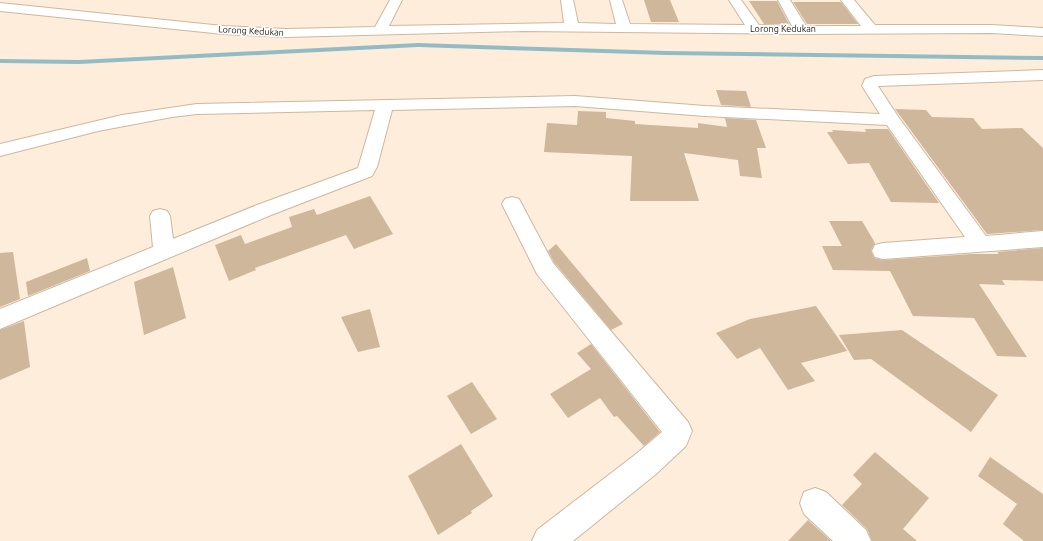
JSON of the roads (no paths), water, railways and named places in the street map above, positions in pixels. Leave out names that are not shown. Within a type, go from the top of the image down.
[{"type":"street","points":[[54,12],[74,0]]},
{"type":"street","points":[[380,31],[396,0]]},
{"type":"street","points":[[567,0],[572,27]]},
{"type":"street","points":[[616,0],[624,27]]},
{"type":"street","points":[[735,0],[754,29]]},
{"type":"street","points":[[784,0],[801,30]]},
{"type":"street","points":[[847,0],[871,29]]},
{"type":"street","name":"Lorong Kedukan","points":[[0,7],[223,30],[286,33],[503,27],[624,27],[801,30],[991,29],[1043,32]]},
{"type":"street","points":[[981,244],[892,120],[870,86],[871,82],[1043,75]]},
{"type":"street","points":[[0,150],[123,121],[173,111],[197,109],[574,101],[697,111],[892,120]]},
{"type":"street","points":[[0,319],[365,172],[368,167],[385,104]]},
{"type":"street","points":[[512,204],[545,268],[678,431],[676,437],[646,464],[548,541]]},
{"type":"street","points":[[160,216],[164,252]]},
{"type":"street","points":[[883,251],[1043,239]]},
{"type":"street","points":[[815,503],[855,541]]},
{"type":"waterway","points":[[0,61],[79,62],[418,45],[666,53],[1043,58]]}]
